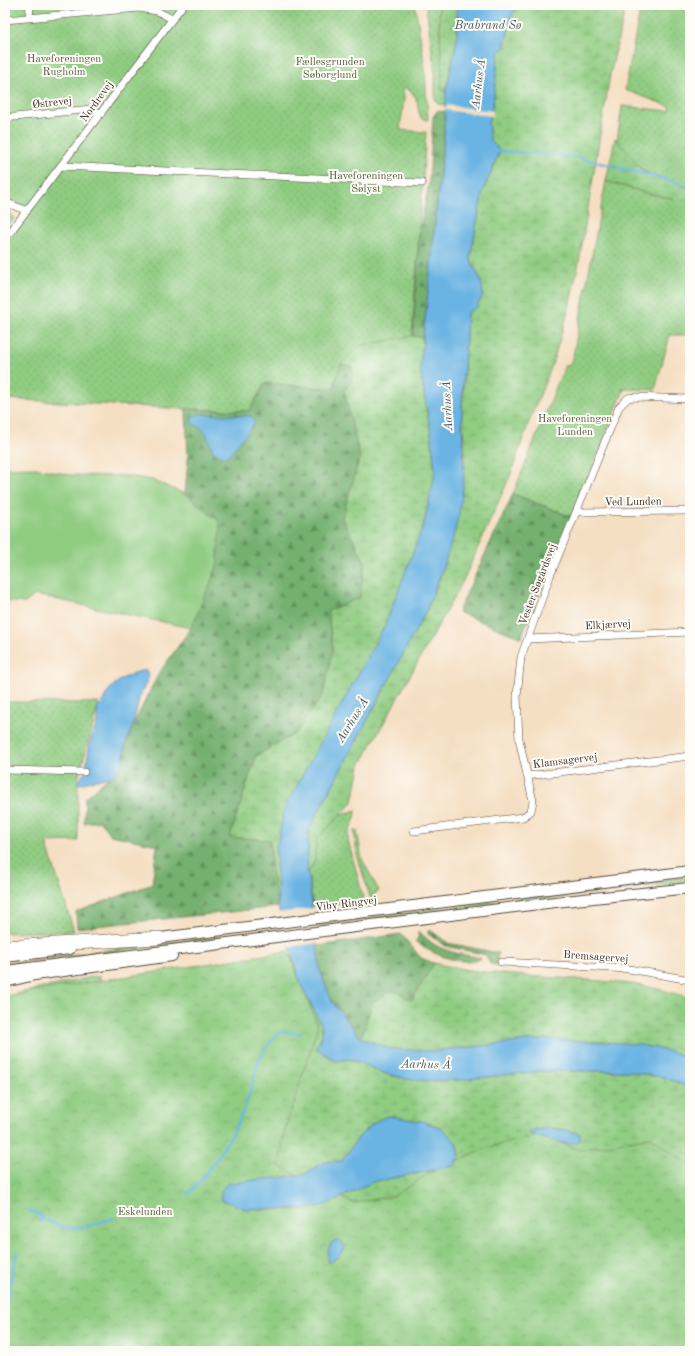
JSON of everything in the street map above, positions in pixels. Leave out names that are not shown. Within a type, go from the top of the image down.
[{"type":"highway","points":[[5,947],[159,938]]},
{"type":"main road","name":"Viby Ringvej","points":[[5,957],[690,871]]},
{"type":"main road","points":[[5,971],[555,902],[690,888]]},
{"type":"main road","points":[[5,982],[34,975],[156,959],[229,943]]},
{"type":"street","points":[[29,17],[30,5]]},
{"type":"street","name":"Nordrevej","points":[[5,238],[62,166],[183,5]]},
{"type":"street","points":[[5,20],[139,8],[157,11],[172,19]]},
{"type":"street","name":"Østrevej","points":[[5,118],[91,109],[101,114]]},
{"type":"street","points":[[62,166],[422,183]]},
{"type":"street","points":[[5,202],[27,210]]},
{"type":"street","name":"Vester Søgårdsvej","points":[[527,776],[519,739],[517,696],[522,657],[550,576],[619,407],[628,398],[634,397],[690,399]]},
{"type":"street","name":"Ved Lunden","points":[[577,512],[690,511]]},
{"type":"street","name":"Elkjærvej","points":[[528,639],[690,632]]},
{"type":"street","name":"Klamsagervej","points":[[414,831],[523,817],[528,815],[531,811],[533,800],[527,776],[690,756]]},
{"type":"street","points":[[5,770],[84,772]]},
{"type":"street","name":"Bremsagervej","points":[[501,962],[629,969],[690,980]]},
{"type":"green space","points":[[5,5],[415,5],[425,67],[428,120],[422,119],[413,93],[403,87],[404,99],[400,130],[426,132],[412,336],[359,346],[341,364],[333,389],[265,383],[249,411],[5,399],[5,246],[32,209],[5,198]]},
{"type":"green space","points":[[426,5],[439,5],[442,77],[441,90],[446,91],[446,105],[438,104],[435,99],[435,74]]},
{"type":"green space","points":[[439,5],[457,5],[457,39],[446,91],[441,90],[442,77]]},
{"type":"green space","points":[[520,5],[626,5],[610,75],[579,262],[568,312],[551,368],[530,419],[510,476],[462,583],[360,765],[353,802],[316,840],[315,860],[308,873],[309,829],[426,611],[442,573],[465,456],[462,413],[467,313],[477,307],[481,281],[470,258],[483,191],[500,151],[490,140],[488,123],[493,103],[499,51],[504,48],[512,14]]},
{"type":"green space","points":[[641,5],[690,5],[690,188],[643,171],[617,141],[622,106],[669,111],[671,107],[625,90]]},
{"type":"green space","points":[[437,111],[446,112],[423,338],[413,336],[419,235],[429,183],[433,117]]},
{"type":"green space","points":[[615,138],[643,171],[690,188],[690,201],[650,194],[606,181]]},
{"type":"green space","name":"Haveforeningen Lunden","points":[[606,181],[650,194],[690,201],[690,335],[670,335],[655,390],[621,389],[624,390],[572,517],[513,494],[565,365],[569,366],[573,356]]},
{"type":"green space","points":[[5,206],[8,207],[14,220],[5,232]]},
{"type":"green space","points":[[412,336],[423,338],[420,369],[432,440],[435,473],[424,524],[385,625],[276,850],[278,907],[272,875],[270,840],[230,837],[256,756],[296,733],[323,695],[333,649],[328,611],[360,598],[365,562],[342,518],[360,458],[344,390],[352,381],[352,367],[341,364],[359,346]]},
{"type":"green space","points":[[341,364],[352,367],[352,381],[344,390],[360,458],[342,518],[365,562],[360,598],[328,611],[333,649],[323,695],[296,733],[256,756],[230,837],[270,840],[272,875],[278,907],[77,928],[76,912],[152,884],[157,845],[110,835],[100,821],[84,823],[85,798],[122,766],[125,746],[133,725],[159,673],[191,628],[220,522],[185,494],[188,459],[186,409],[249,411],[265,383],[333,389]]},
{"type":"green space","points":[[31,467],[70,475],[128,476],[152,480],[185,494],[220,522],[217,567],[191,628],[35,595],[25,603],[5,601],[5,468]]},
{"type":"green space","points":[[513,494],[572,517],[521,638],[458,612]]},
{"type":"green space","points":[[5,702],[99,703],[78,779],[78,841],[46,842],[74,931],[5,933]]},
{"type":"green space","points":[[356,810],[348,840],[364,901],[313,906],[308,873],[315,860],[316,840],[339,816]]},
{"type":"green space","points":[[354,831],[357,831],[362,859],[379,891],[374,894],[373,900],[371,900],[357,855]]},
{"type":"green space","points":[[690,876],[690,879],[661,885],[308,928],[308,925]]},
{"type":"green space","points":[[290,927],[291,930],[5,965],[5,963]]},
{"type":"green space","points":[[428,930],[448,943],[498,953],[496,965],[490,964],[486,955],[446,946],[428,934]]},
{"type":"green space","points":[[418,931],[440,948],[481,958],[474,961],[466,961],[447,958],[437,954],[421,946],[415,941],[418,939]]},
{"type":"green space","points":[[401,934],[421,958],[434,963],[412,1000],[373,1003],[361,1038],[332,1002],[320,971],[317,946]]},
{"type":"green space","name":"Eskelunden","points":[[288,951],[318,1026],[284,1133],[279,1166],[353,1203],[394,1196],[429,1173],[486,1148],[540,1135],[579,1150],[651,1137],[690,1166],[690,1351],[5,1351],[5,999],[35,991]]},
{"type":"green space","points":[[291,955],[301,985],[322,1026],[322,1036],[317,1048],[336,1061],[348,1059],[359,1062],[383,1073],[407,1079],[433,1081],[460,1080],[541,1071],[626,1071],[666,1078],[690,1088],[690,1177],[671,1163],[625,1152],[552,1155],[529,1142],[505,1144],[463,1222],[429,1252],[345,1243],[318,1226],[243,1217],[205,1192],[259,1157],[280,1092],[231,1055],[230,1035],[253,997],[244,985]],"holes":[[[389,1116],[425,1122],[442,1128],[457,1143],[460,1155],[454,1166],[372,1182],[326,1205],[305,1209],[246,1209],[221,1200],[221,1191],[228,1183],[303,1175],[325,1162],[342,1161],[356,1141],[368,1128],[374,1123]],[[550,1128],[580,1134],[579,1141],[573,1143],[555,1142],[531,1135],[529,1131]]]},
{"type":"green space","points":[[434,963],[457,968],[504,974],[631,984],[690,998],[690,1058],[669,1051],[547,1039],[433,1051],[391,1049],[361,1038],[372,1003],[393,990],[412,1000]]},
{"type":"green space","points":[[92,977],[100,977],[101,982],[5,1006],[5,996]]},
{"type":"water","points":[[457,5],[520,5],[512,14],[504,49],[499,51],[493,103],[488,123],[490,140],[500,151],[483,191],[470,258],[481,281],[483,294],[477,307],[467,313],[462,401],[464,464],[460,510],[443,568],[426,611],[309,829],[307,865],[320,971],[332,1002],[361,1038],[390,1049],[433,1051],[547,1039],[637,1044],[669,1051],[690,1058],[690,1088],[666,1078],[626,1071],[541,1071],[460,1080],[433,1081],[407,1079],[383,1073],[359,1062],[348,1059],[336,1061],[316,1048],[322,1036],[322,1026],[301,985],[278,907],[276,850],[284,809],[385,625],[424,524],[435,473],[432,440],[420,369],[444,137],[446,91],[457,39]]},
{"type":"water","points":[[199,414],[251,416],[254,419],[254,423],[241,441],[226,457],[213,452],[206,433],[199,426],[195,426],[191,420],[192,417]]},
{"type":"water","points":[[146,670],[149,676],[139,699],[133,725],[125,746],[122,766],[110,777],[79,784],[78,782],[85,772],[90,742],[97,723],[97,707],[102,703],[108,691],[114,685],[131,674]]},
{"type":"water","points":[[389,1116],[425,1122],[442,1128],[457,1143],[460,1155],[454,1166],[373,1182],[326,1205],[305,1209],[246,1209],[221,1200],[221,1191],[228,1183],[303,1175],[325,1162],[342,1161],[356,1141],[368,1128],[381,1119]]},
{"type":"water","points":[[550,1128],[580,1134],[580,1141],[574,1143],[556,1142],[531,1134],[529,1131]]},
{"type":"water","points":[[335,1240],[341,1241],[345,1247],[339,1256],[329,1263],[327,1260],[329,1249]]},
{"type":"pier","points":[[446,105],[493,111],[492,116],[445,110]]},
{"type":"pier","points":[[314,908],[319,943],[287,947],[278,913]]},
{"type":"waterway","points":[[496,151],[577,157],[690,186]]},
{"type":"waterway","points":[[188,1194],[205,1175],[229,1140],[246,1104],[257,1067],[264,1050],[278,1033],[289,1032],[301,1034]]},
{"type":"waterway","points":[[30,1211],[39,1214],[43,1219]]},
{"type":"waterway","points":[[39,1221],[43,1219],[64,1227],[78,1228],[113,1218]]},
{"type":"waterway","points":[[5,1307],[17,1251]]},
{"type":"water label","name":"Brabrand Sø","points":[[488,25]]},
{"type":"water label","name":"Aarhus Å","points":[[478,84]]},
{"type":"water label","name":"Aarhus Å","points":[[447,406]]},
{"type":"water label","name":"Aarhus Å","points":[[352,720]]},
{"type":"water label","name":"Aarhus Å","points":[[426,1064]]},
{"type":"park label","name":"Haveforeningen Rugholm","points":[[64,64]]},
{"type":"park label","name":"Fællesgrunden Søborglund","points":[[330,67]]},
{"type":"park label","name":"Haveforeningen Sølyst","points":[[366,181]]}]
